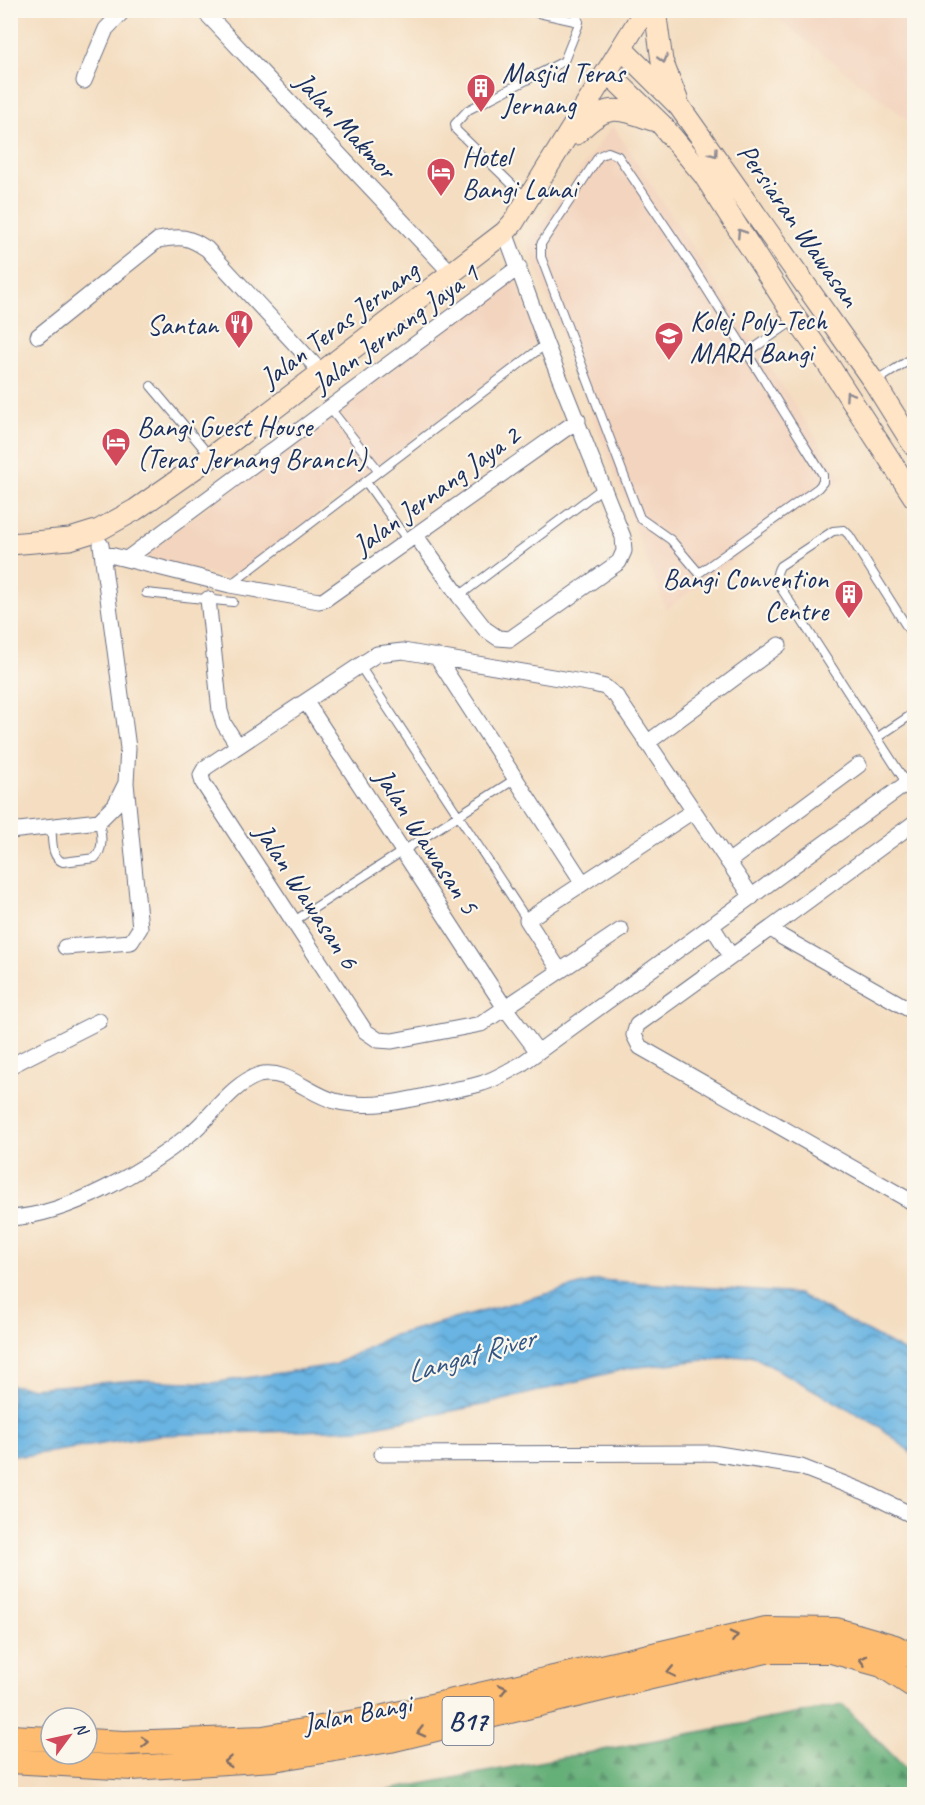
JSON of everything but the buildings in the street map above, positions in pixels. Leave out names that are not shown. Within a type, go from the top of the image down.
[{"type":"main road","name":"Jalan Teras Jernang","points":[[10,544],[70,539],[99,531],[135,510],[211,457],[505,232],[513,224],[646,11]]},
{"type":"main road","points":[[646,11],[679,106]]},
{"type":"main road","name":"Persiaran Wawasan","points":[[622,49],[679,106],[874,382],[915,446]]},
{"type":"main road","name":"Persiaran Wawasan","points":[[607,72],[661,124],[704,175],[796,319],[915,497]]},
{"type":"main road","points":[[555,157],[591,119],[607,112],[623,110],[661,124]]},
{"type":"main road","points":[[822,355],[840,369],[874,382],[872,407],[881,443]]},
{"type":"main road","name":"Jalan Bangi","points":[[99,1742],[124,1743],[263,1738],[384,1717],[766,1629],[836,1630],[895,1647],[915,1657]]},
{"type":"main road","name":"Jalan Bangi","points":[[10,1761],[132,1768],[274,1759],[390,1740],[766,1651],[831,1651],[882,1665],[915,1686]]},
{"type":"main road","points":[[10,1737],[39,1738]]},
{"type":"street","points":[[84,81],[106,29],[124,10]]},
{"type":"street","name":"Jalan Makmor","points":[[203,10],[452,274]]},
{"type":"street","points":[[412,538],[485,629],[498,638],[510,639],[619,562],[624,551],[623,537],[546,344],[505,232]]},
{"type":"street","points":[[38,336],[158,240],[183,236],[207,249],[322,372]]},
{"type":"street","name":"Jalan Jernang Jaya 1","points":[[128,558],[519,267]]},
{"type":"street","name":"Jalan Jernang Jaya 2","points":[[230,585],[324,600],[578,420]]},
{"type":"street","points":[[65,947],[131,942],[140,928],[126,783],[128,748],[99,531]]},
{"type":"street","points":[[102,553],[230,585]]},
{"type":"street","points":[[208,599],[220,711],[224,724],[238,746],[377,654],[403,651],[605,687],[616,696],[752,897]]},
{"type":"street","points":[[647,743],[779,645]]},
{"type":"street","points":[[436,656],[583,883]]},
{"type":"street","name":"Jalan Wawasan 5","points":[[306,702],[505,1008],[538,1052]]},
{"type":"street","name":"Jalan Wawasan 6","points":[[238,746],[205,768],[201,774],[203,783],[365,1031],[378,1040],[392,1041],[481,1024],[505,1008]]},
{"type":"street","points":[[728,862],[859,765]]},
{"type":"street","points":[[10,1218],[43,1214],[68,1206],[153,1161],[191,1133],[242,1084],[258,1076],[268,1074],[284,1077],[333,1101],[357,1104],[398,1102],[484,1083],[520,1065],[911,781]]},
{"type":"street","points":[[10,831],[99,820],[116,805],[126,783]]},
{"type":"street","points":[[560,971],[527,920],[693,811]]},
{"type":"street","points":[[915,823],[637,1025],[634,1035],[640,1047],[915,1203]]},
{"type":"street","points":[[712,926],[731,956]]},
{"type":"street","points":[[771,928],[915,1012]]},
{"type":"street","points":[[505,1008],[621,930]]},
{"type":"street","points":[[10,1066],[99,1021]]},
{"type":"street","points":[[382,1454],[712,1453],[801,1467],[865,1492],[915,1516]]},
{"type":"lane","points":[[525,10],[579,22]]},
{"type":"lane","points":[[527,199],[456,130],[455,124],[468,110],[564,61],[579,22],[573,10]]},
{"type":"lane","points":[[608,153],[618,156],[691,264],[747,353],[823,475],[823,482],[818,488],[699,573],[670,540],[640,518],[541,257],[541,244],[600,156],[608,153]]},
{"type":"lane","points":[[747,353],[796,319]]},
{"type":"lane","points":[[230,585],[546,344]]},
{"type":"lane","points":[[874,382],[915,357]]},
{"type":"lane","points":[[151,386],[211,457]]},
{"type":"lane","points":[[329,407],[379,471]]},
{"type":"lane","points":[[366,482],[412,538]]},
{"type":"lane","points":[[459,596],[604,487]]},
{"type":"lane","points":[[911,781],[878,737],[779,585],[777,571],[780,566],[833,531],[844,530],[915,638]]},
{"type":"lane","points":[[146,592],[233,602]]},
{"type":"lane","points":[[360,666],[527,920]]},
{"type":"lane","points":[[878,737],[915,712]]},
{"type":"lane","points":[[294,921],[515,778]]},
{"type":"lane","points":[[51,826],[54,855],[58,860],[63,862],[95,858],[102,845],[99,820]]},
{"type":"shaded area","points":[[768,11],[914,11],[914,125]]},
{"type":"shaded area","name":"Kolej Poly-Tech MARA Bangi","points":[[613,125],[842,478],[666,610],[527,244]]},
{"type":"shaded area","points":[[516,278],[539,342],[231,579],[141,556]]},
{"type":"green space","points":[[843,1705],[914,1777],[914,1794],[368,1794]]},
{"type":"water","name":"Langat River","points":[[599,1280],[798,1294],[914,1357],[914,1455],[879,1426],[751,1355],[629,1368],[487,1404],[360,1429],[160,1435],[24,1456],[11,1454],[11,1385],[31,1388],[138,1380],[212,1383],[334,1365],[391,1336]]},
{"type":"place","name":"Masjid Teras Jernang","points":[[481,114]]},
{"type":"place","name":"Hotel Bangi Lanai","points":[[441,198]]},
{"type":"place","name":"Santan","points":[[239,350]]},
{"type":"place","name":"Kolej Poly-Tech MARA Bangi","points":[[669,362]]},
{"type":"place","name":"Bangi Guest House (Teras Jernang Branch)","points":[[116,468]]},
{"type":"place","name":"Bangi Convention Centre","points":[[849,620]]}]
